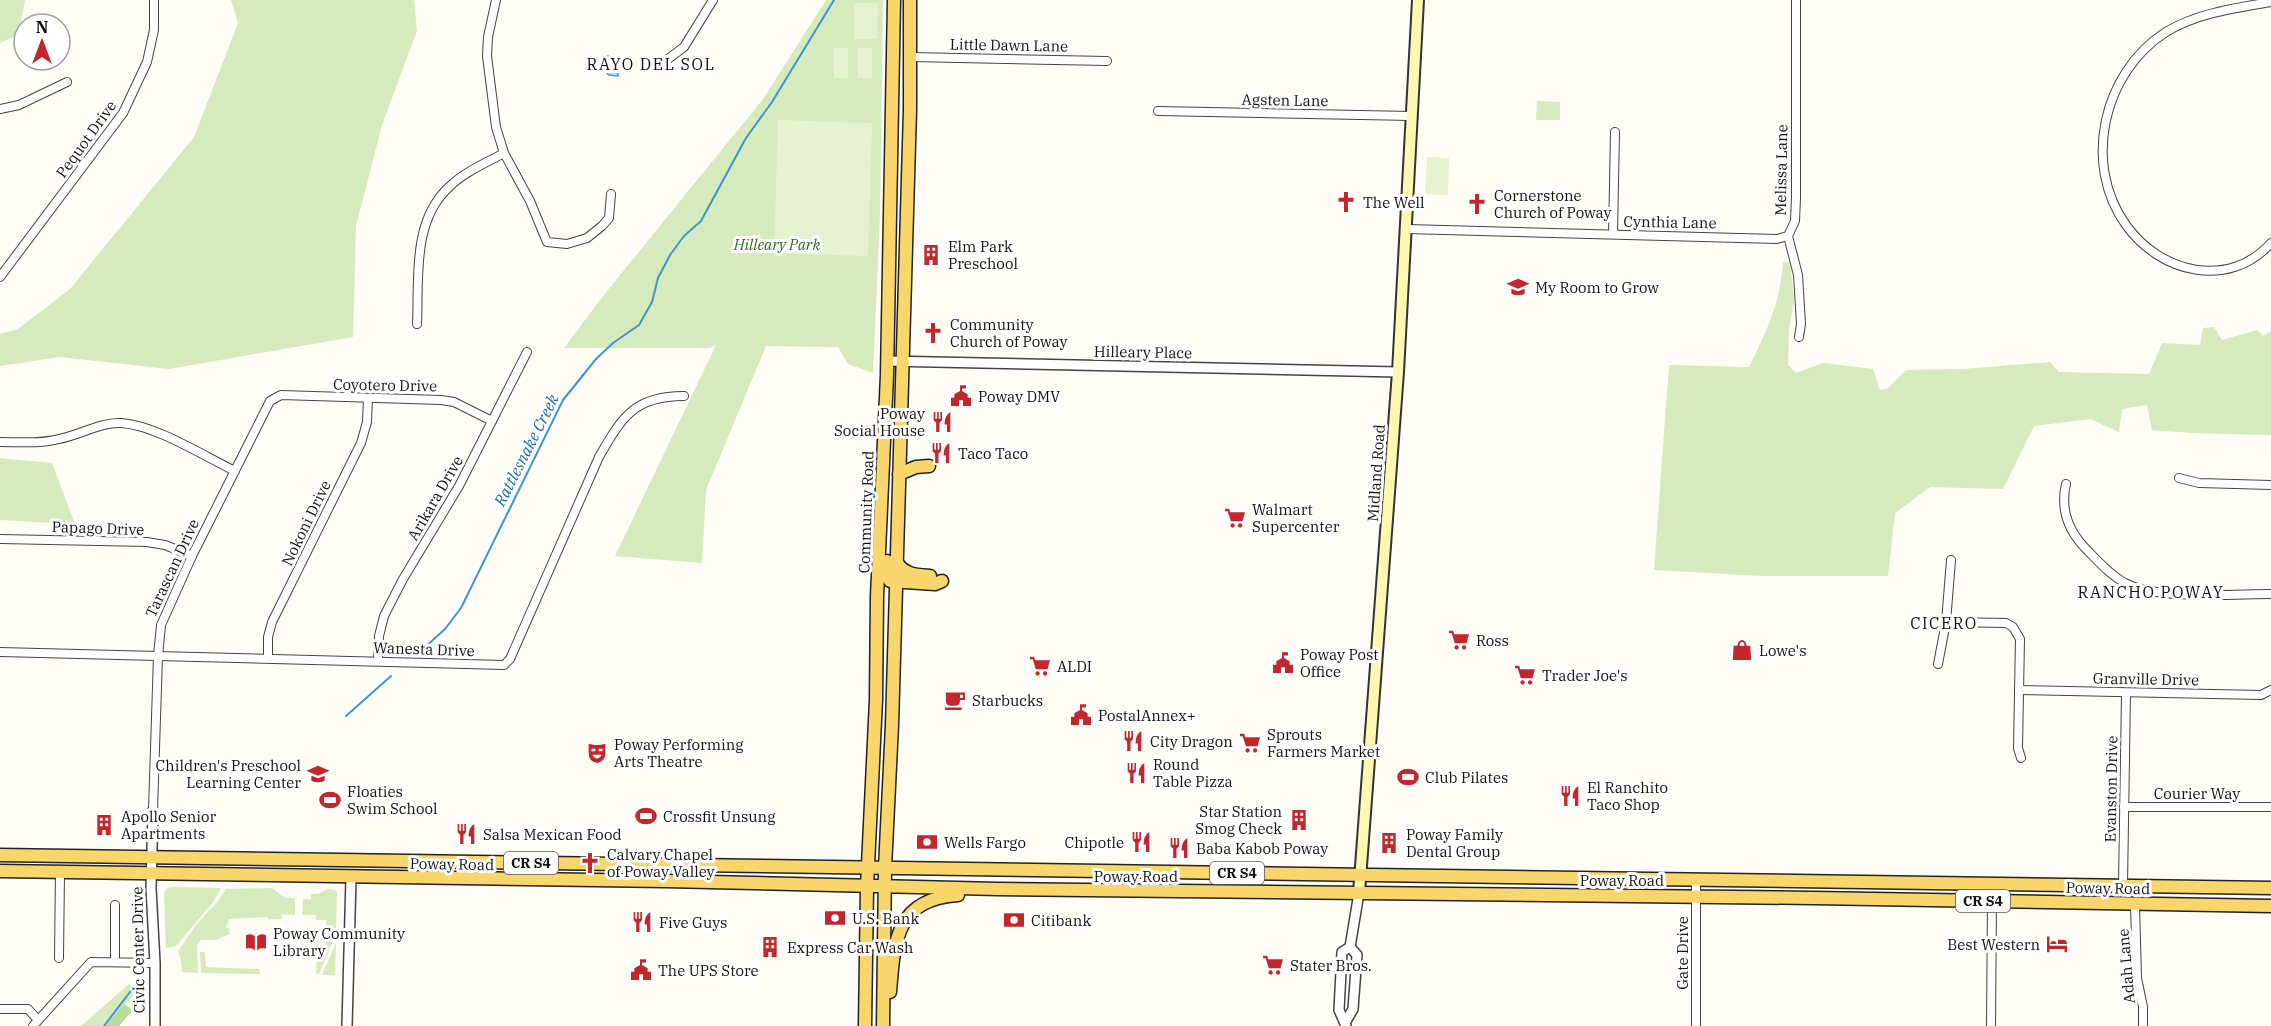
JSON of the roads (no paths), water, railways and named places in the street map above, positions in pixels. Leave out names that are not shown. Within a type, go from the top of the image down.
[{"type":"main road","points":[[896,0],[901,12],[901,50],[904,57],[911,57]]},
{"type":"main road","name":"Community Road","points":[[865,1026],[867,868],[887,361],[896,0]]},
{"type":"main road","points":[[883,1026],[885,868],[892,724],[910,110],[910,0]]},
{"type":"main road","name":"Midland Road","points":[[1359,893],[1398,372],[1418,0]]},
{"type":"main road","points":[[894,58],[900,69],[901,108],[910,110]]},
{"type":"main road","points":[[899,474],[916,467],[929,466]]},
{"type":"main road","points":[[883,473],[888,511],[887,576],[890,581],[896,582],[935,584],[942,582],[932,576],[906,572],[897,563]]},
{"type":"main road","points":[[877,609],[883,609],[886,614],[887,651],[893,674]]},
{"type":"main road","points":[[876,663],[882,683],[882,720],[885,724],[892,724]]},
{"type":"main road","name":"Poway Road","points":[[0,855],[2271,888]]},
{"type":"main road","points":[[218,875],[239,868],[270,867],[272,859]]},
{"type":"main road","points":[[351,878],[354,869],[393,868],[411,861]]},
{"type":"main road","points":[[383,878],[406,871],[430,870],[434,866],[434,861]]},
{"type":"main road","points":[[471,879],[491,872],[544,872],[549,869],[550,863]]},
{"type":"main road","points":[[552,880],[558,871],[607,871],[626,864]]},
{"type":"main road","points":[[640,882],[667,874],[716,875],[727,866]]},
{"type":"main road","name":"Poway Road","points":[[0,871],[1020,890],[1814,897],[1992,902],[2270,905]]},
{"type":"main road","points":[[1020,890],[1055,884],[1098,884],[1109,879],[1113,872]]},
{"type":"main road","points":[[1110,891],[1126,880],[1177,879],[1199,872]]},
{"type":"main road","points":[[1422,894],[1445,886],[1491,887],[1498,882],[1498,878]]},
{"type":"main road","points":[[1492,894],[1493,890],[1502,885],[1546,885],[1570,879]]},
{"type":"main road","points":[[1814,897],[1833,893],[1872,893],[1877,883]]},
{"type":"main road","points":[[1880,899],[1889,891],[1952,892],[1974,884]]},
{"type":"main road","points":[[1992,902],[2036,895],[2119,895],[2123,891],[2123,886]]},
{"type":"main road","points":[[2135,904],[2135,899],[2139,894],[2221,895],[2252,888]]},
{"type":"main road","points":[[888,1026],[895,943],[903,922],[923,903],[932,899],[998,889]]},
{"type":"street","name":"Pequot Drive","points":[[0,277],[123,113],[147,63],[154,30],[154,0]]},
{"type":"street","points":[[496,0],[488,37],[487,56],[496,127],[504,153],[530,201],[547,242],[567,244],[587,238],[609,218],[611,194]]},
{"type":"street","points":[[668,59],[684,47],[713,0]]},
{"type":"street","name":"Melissa Lane","points":[[1796,0],[1796,198],[1795,221],[1788,236],[1798,275],[1801,324],[1799,337]]},
{"type":"street","points":[[2271,2],[2204,16],[2178,26],[2156,39],[2131,65],[2117,88],[2108,112],[2102,145],[2107,183],[2115,207],[2126,225],[2141,242],[2160,256],[2189,269],[2221,271],[2250,262],[2271,243]]},
{"type":"street","name":"Little Dawn Lane","points":[[911,57],[1107,61]]},
{"type":"street","points":[[0,109],[19,105],[67,82]]},
{"type":"street","name":"Agsten Lane","points":[[1158,111],[1412,116]]},
{"type":"street","points":[[1613,234],[1615,132]]},
{"type":"street","points":[[417,324],[420,243],[431,210],[448,187],[504,153]]},
{"type":"street","name":"Cynthia Lane","points":[[1407,229],[1777,239],[1788,236]]},
{"type":"street","name":"Arikara Drive","points":[[378,661],[379,636],[384,616],[403,579],[459,486],[526,352]]},
{"type":"street","name":"Hilleary Place","points":[[887,361],[1398,372]]},
{"type":"street","name":"Coyotero Drive","points":[[272,398],[285,395],[446,400],[492,421]]},
{"type":"street","name":"Wanesta Drive","points":[[0,652],[499,666],[508,663],[599,457],[611,436],[625,416],[643,402],[665,396],[684,396]]},
{"type":"street","name":"Tarascan Drive","points":[[151,874],[158,656],[163,620],[192,556],[272,398]]},
{"type":"street","name":"Nokoni Drive","points":[[268,658],[268,637],[272,622],[361,443],[367,422],[368,398]]},
{"type":"street","points":[[0,442],[40,442],[61,439],[100,426],[121,423],[151,429],[235,471]]},
{"type":"street","points":[[2179,478],[2199,483],[2271,485]]},
{"type":"street","points":[[2066,484],[2064,495],[2066,522],[2075,538],[2108,571],[2126,583],[2145,590],[2164,593],[2271,594]]},
{"type":"street","name":"Papago Drive","points":[[0,538],[147,542],[165,545],[192,556]]},
{"type":"street","points":[[1938,664],[1946,622],[1951,560]]},
{"type":"street","points":[[1946,622],[2006,623],[2013,627],[2020,639],[2018,748],[2021,758]]},
{"type":"street","name":"Granville Drive","points":[[2019,690],[2261,695],[2271,690]]},
{"type":"street","name":"Evanston Drive","points":[[2123,886],[2126,693]]},
{"type":"street","name":"Courier Way","points":[[2124,807],[2271,807]]},
{"type":"street","points":[[59,958],[60,872]]},
{"type":"street","name":"Civic Center Drive","points":[[151,874],[152,927],[156,963],[154,1026]]},
{"type":"street","points":[[347,1026],[351,878]]},
{"type":"street","name":"Gate Drive","points":[[1696,880],[1696,1026]]},
{"type":"street","name":"Midland Road","points":[[1345,1025],[1339,1010],[1342,952],[1350,946],[1359,893]]},
{"type":"street","points":[[1991,1026],[1992,902]]},
{"type":"street","name":"Adah Lane","points":[[2135,904],[2137,978],[2143,1007],[2143,1026]]},
{"type":"street","points":[[115,905],[115,962]]},
{"type":"street","name":"Midland Road","points":[[1345,1025],[1353,1009],[1357,955],[1350,946]]},
{"type":"street","points":[[0,1009],[28,1009],[36,1023],[91,962],[156,963]]},
{"type":"water","points":[[607,56],[617,57],[615,66],[618,76],[609,75],[605,71]]},
{"type":"waterway","name":"Rattlesnake Creek","points":[[424,648],[445,629],[461,608],[563,400],[596,359],[613,343],[639,325],[652,302],[658,278],[670,255],[684,236],[701,221],[746,138],[772,102],[834,0]]},
{"type":"waterway","name":"Rattlesnake Creek","points":[[346,716],[391,676]]},
{"type":"waterway","name":"Rattlesnake Creek","points":[[104,1026],[133,988]]},
{"type":"place","name":"The Well","points":[[1346,202]]},
{"type":"place","name":"Cornerstone Church of Poway","points":[[1477,204]]},
{"type":"place","name":"Elm Park Preschool","points":[[931,255]]},
{"type":"place","name":"My Room to Grow","points":[[1518,287]]},
{"type":"place","name":"Community Church of Poway","points":[[933,333]]},
{"type":"place","name":"Poway DMV","points":[[961,396]]},
{"type":"place","name":"Poway Social House","points":[[942,422]]},
{"type":"place","name":"Taco Taco","points":[[941,453]]},
{"type":"place","name":"Walmart Supercenter","points":[[1235,518]]},
{"type":"place","name":"Ross","points":[[1459,640]]},
{"type":"place","name":"Lowe's","points":[[1742,650]]},
{"type":"place","name":"Poway Post Office","points":[[1283,663]]},
{"type":"place","name":"ALDI","points":[[1040,666]]},
{"type":"place","name":"Trader Joe's","points":[[1525,675]]},
{"type":"place","name":"Starbucks","points":[[955,700]]},
{"type":"place","name":"PostalAnnex+","points":[[1081,715]]},
{"type":"place","name":"City Dragon","points":[[1133,741]]},
{"type":"place","name":"Sprouts Farmers Market","points":[[1250,743]]},
{"type":"place","name":"Poway Performing Arts Theatre","points":[[597,753]]},
{"type":"place","name":"Round Table Pizza","points":[[1136,773]]},
{"type":"place","name":"Children's Preschool Learning Center","points":[[318,774]]},
{"type":"place","name":"Club Pilates","points":[[1408,777]]},
{"type":"place","name":"El Ranchito Taco Shop","points":[[1570,796]]},
{"type":"place","name":"Floaties Swim School","points":[[330,800]]},
{"type":"place","name":"Crossfit Unsung","points":[[646,816]]},
{"type":"place","name":"Star Station Smog Check","points":[[1299,820]]},
{"type":"place","name":"Apollo Senior Apartments","points":[[104,825]]},
{"type":"place","name":"Salsa Mexican Food","points":[[466,834]]},
{"type":"place","name":"Wells Fargo","points":[[927,842]]},
{"type":"place","name":"Chipotle","points":[[1141,842]]},
{"type":"place","name":"Poway Family Dental Group","points":[[1389,843]]},
{"type":"place","name":"Baba Kabob Poway","points":[[1179,848]]},
{"type":"place","name":"Calvary Chapel of Poway Valley","points":[[590,863]]},
{"type":"place","name":"U.S. Bank","points":[[835,918]]},
{"type":"place","name":"Citibank","points":[[1014,920]]},
{"type":"place","name":"Five Guys","points":[[642,922]]},
{"type":"place","name":"Poway Community Library","points":[[256,942]]},
{"type":"place","name":"Best Western","points":[[2057,944]]},
{"type":"place","name":"Express Car Wash","points":[[770,947]]},
{"type":"place","name":"Stater Bros.","points":[[1273,965]]},
{"type":"place","name":"The UPS Store","points":[[641,970]]},
{"type":"district","name":"RAYO DEL SOL","points":[[651,64]]},
{"type":"district","name":"RANCHO POWAY","points":[[2151,592]]},
{"type":"district","name":"CICERO","points":[[1944,623]]},
{"type":"park label","name":"Hilleary Park","points":[[777,244]]}]
